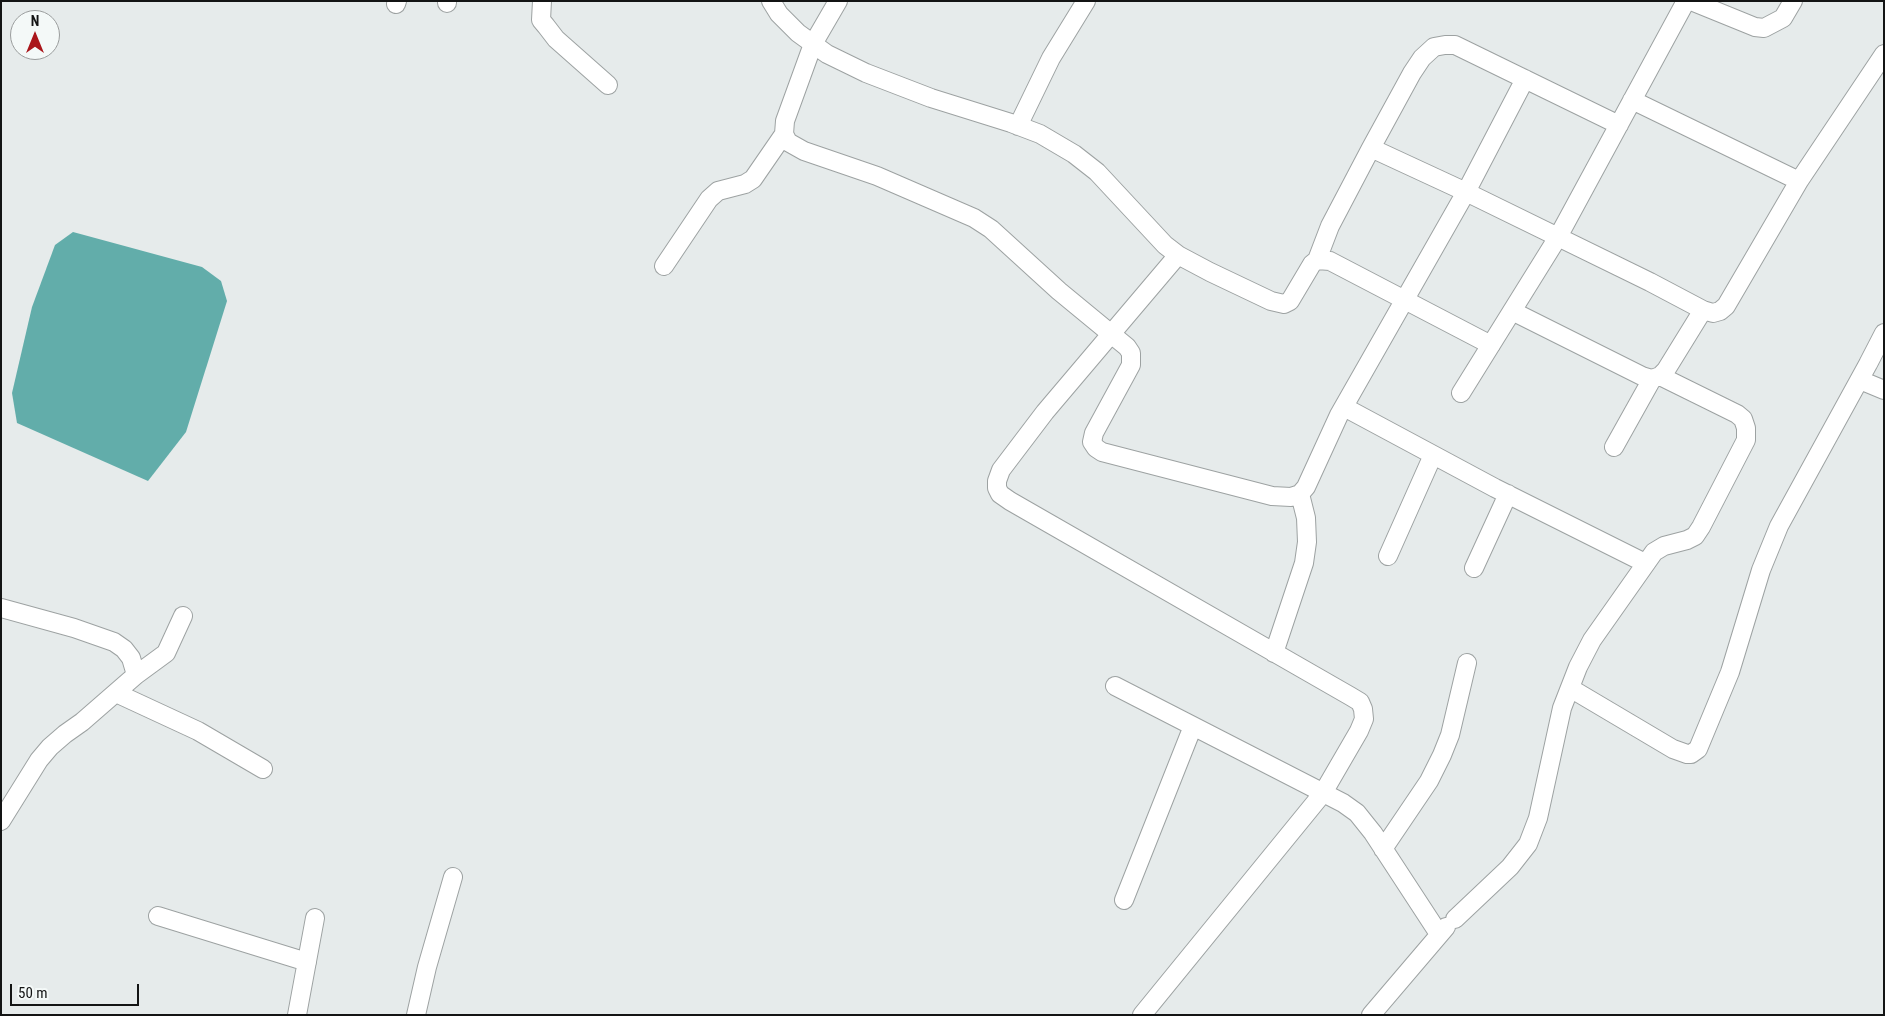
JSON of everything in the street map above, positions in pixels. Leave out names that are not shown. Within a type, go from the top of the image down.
[{"type":"street","points":[[542,1],[541,20],[556,39],[608,85]]},
{"type":"street","points":[[771,1],[779,14],[798,33],[827,54],[866,73],[931,98],[1040,134],[1074,154],[1097,172],[1151,232],[1178,255],[1278,304],[1290,301],[1312,264],[1317,260],[1330,226],[1412,73],[1422,58],[1434,47],[1445,44],[1455,45],[1619,124]]},
{"type":"street","points":[[664,266],[709,199],[718,191],[745,184],[753,178],[784,134],[785,121],[813,44],[838,1]]},
{"type":"street","points":[[1018,126],[1051,58],[1086,1]]},
{"type":"street","points":[[1461,393],[1558,237],[1686,1]]},
{"type":"street","points":[[1692,1],[1755,28],[1764,28],[1783,18],[1793,1]]},
{"type":"street","points":[[1371,148],[1466,192],[1702,310],[1712,313],[1720,311],[1726,306],[1799,181],[1884,54]]},
{"type":"street","points":[[784,134],[788,142],[804,151],[878,176],[974,218],[991,230],[1127,347],[1131,353],[1131,365],[1094,433],[1092,442],[1096,448],[1102,452],[1272,496],[1291,497],[1300,494],[1306,487],[1344,407],[1466,192],[1525,79]]},
{"type":"street","points":[[1632,100],[1799,181]]},
{"type":"street","points":[[1142,1015],[1323,793],[1364,719],[1360,702],[1010,502],[1000,494],[997,488],[997,481],[1001,470],[1045,412],[1178,255]]},
{"type":"street","points":[[1317,260],[1330,261],[1491,345]]},
{"type":"street","points":[[1614,447],[1656,378],[1702,310]]},
{"type":"street","points":[[1371,1015],[1447,926],[1510,867],[1528,844],[1538,818],[1562,708],[1578,667],[1592,640],[1654,552],[1664,546],[1695,536],[1746,440],[1743,419],[1737,414],[1656,378],[1642,376],[1512,311]]},
{"type":"street","points":[[1570,688],[1673,749],[1691,754],[1698,749],[1730,672],[1760,570],[1776,535],[1884,333]]},
{"type":"street","points":[[1860,380],[1884,390]]},
{"type":"street","points":[[1344,407],[1508,494],[1645,563]]},
{"type":"street","points":[[1388,556],[1433,455]]},
{"type":"street","points":[[1274,652],[1304,563],[1307,542],[1300,494]]},
{"type":"street","points":[[1474,568],[1508,494]]},
{"type":"street","points":[[1,608],[74,628],[114,642],[124,649],[131,658],[136,675]]},
{"type":"street","points":[[1,821],[39,760],[50,747],[136,675],[166,653],[183,616]]},
{"type":"street","points":[[1383,849],[1430,781],[1442,755],[1450,735],[1467,663]]},
{"type":"street","points":[[1115,686],[1323,793],[1358,813],[1383,849],[1447,926]]},
{"type":"street","points":[[116,693],[198,731],[262,769]]},
{"type":"street","points":[[1124,900],[1193,726]]},
{"type":"street","points":[[416,1015],[427,967],[453,877]]},
{"type":"street","points":[[158,916],[307,962]]},
{"type":"street","points":[[298,1015],[315,918]]},
{"type":"water","points":[[73,232],[202,267],[221,281],[227,301],[186,432],[148,481],[17,423],[12,393],[32,307],[55,245]]}]
